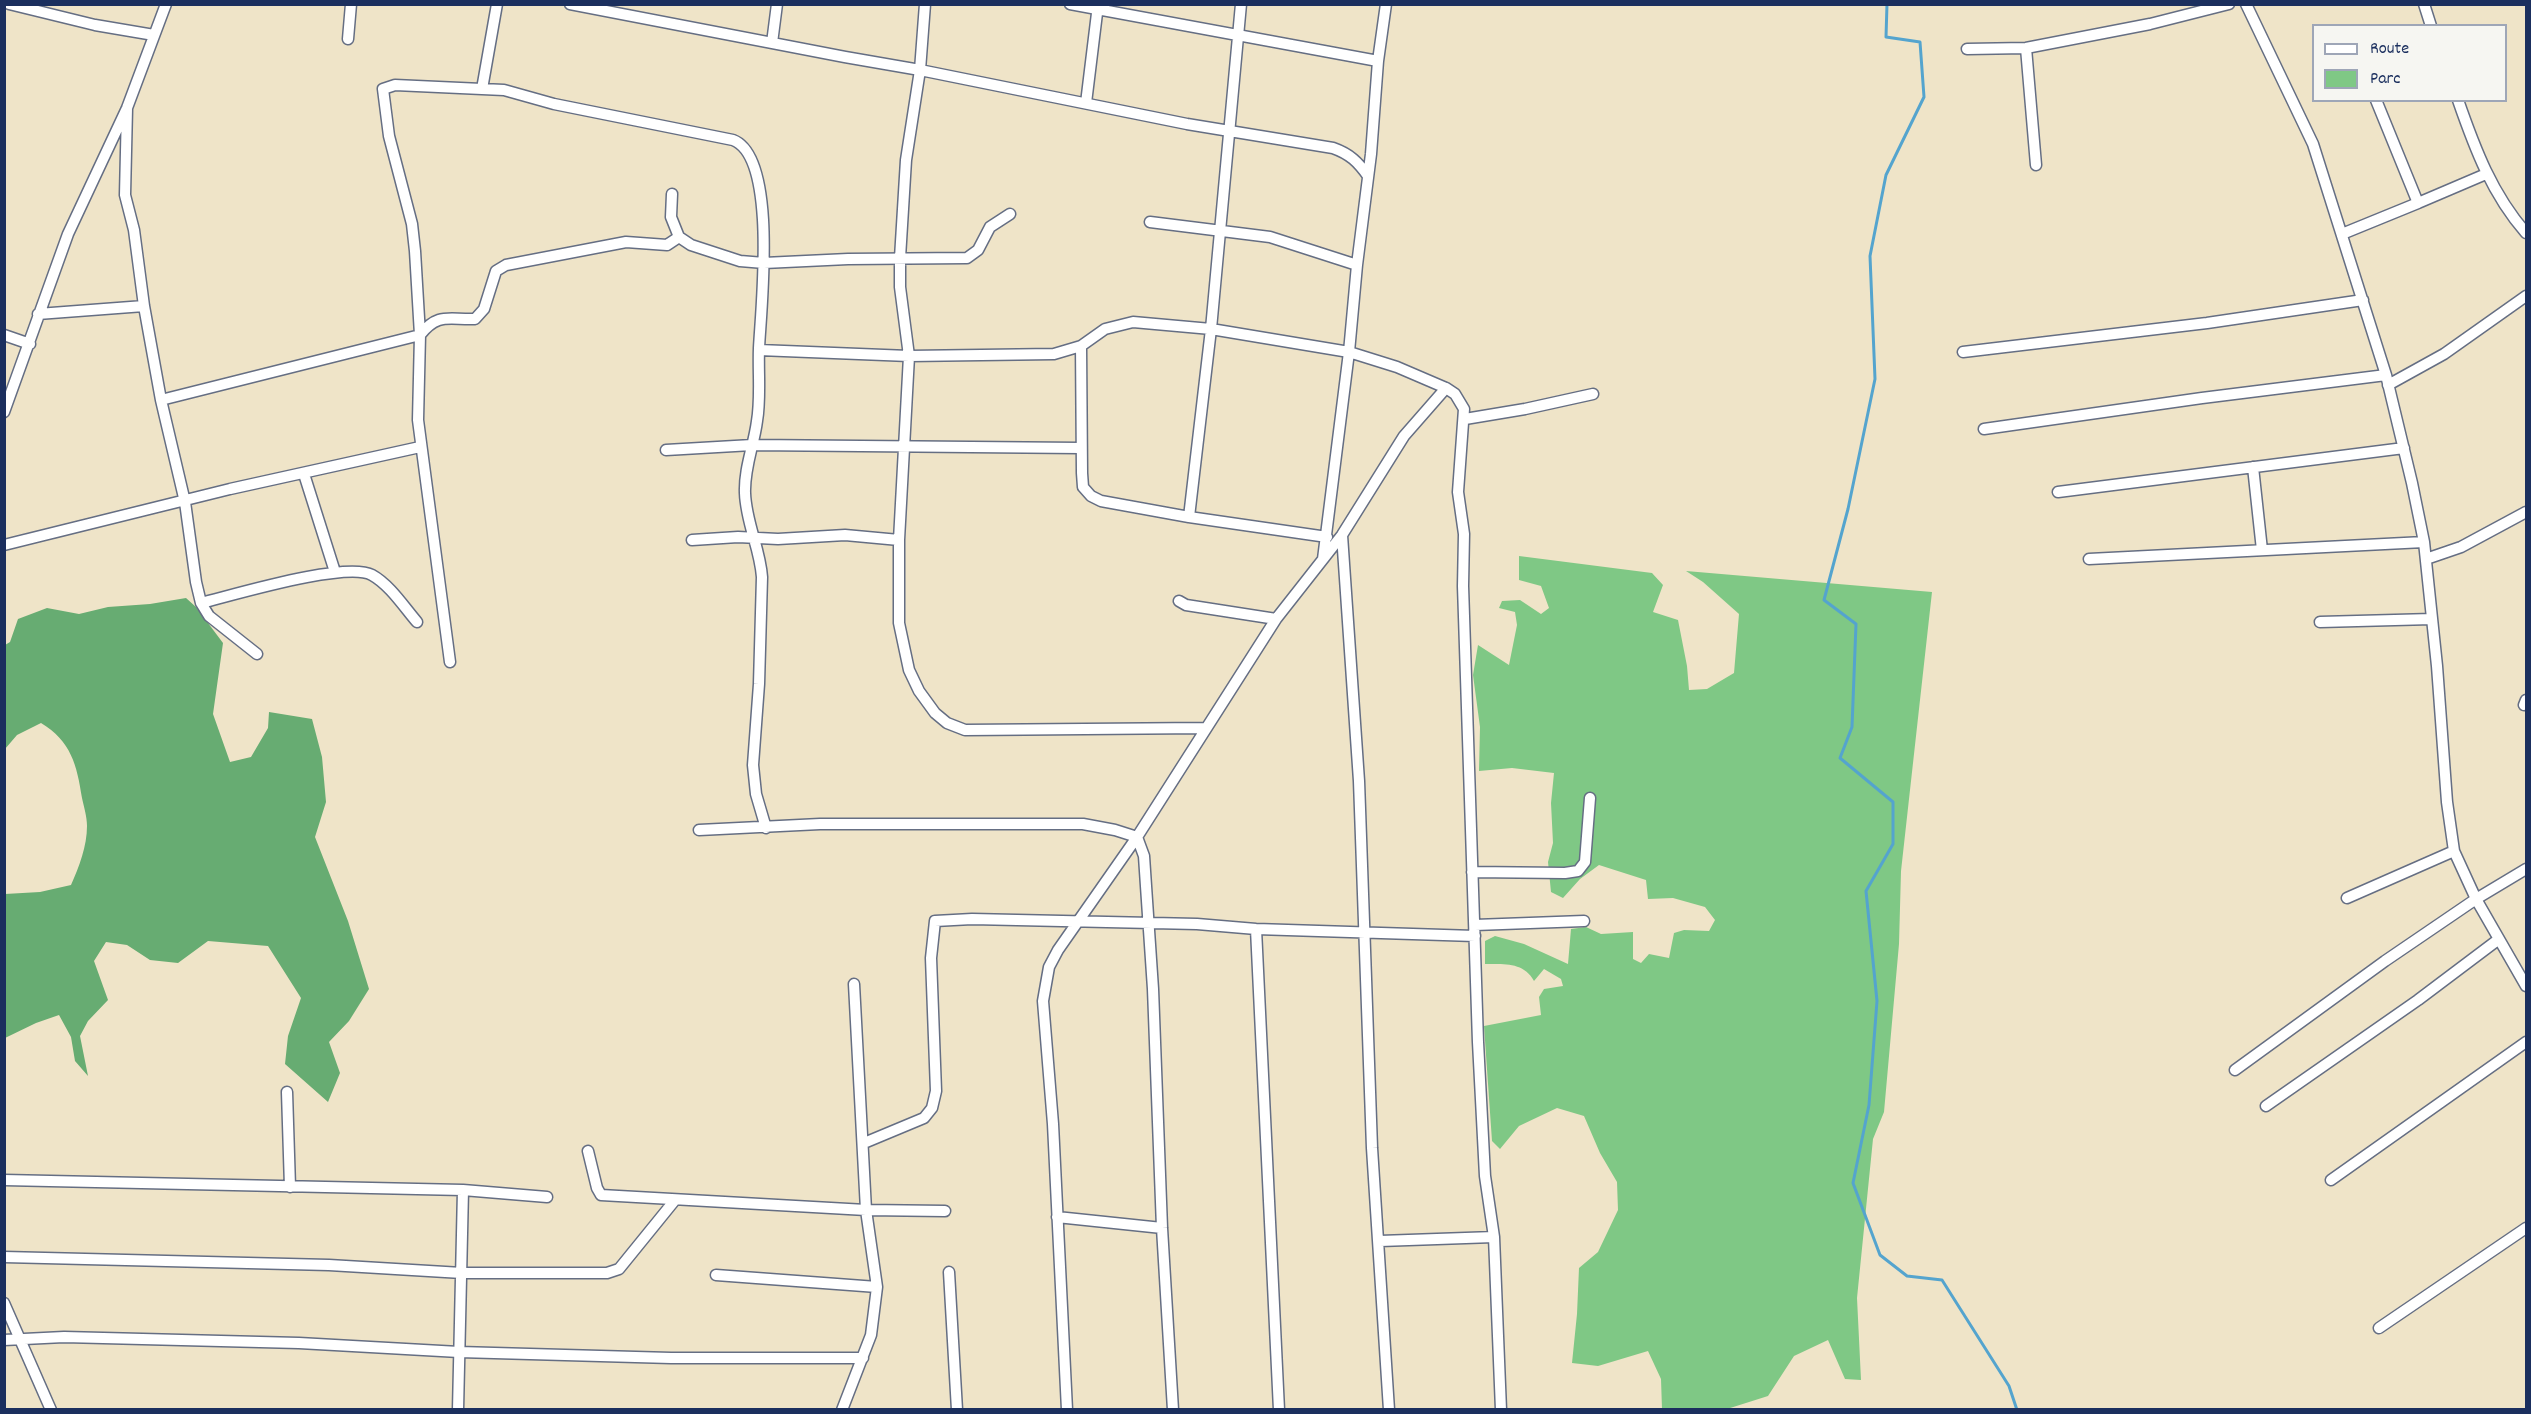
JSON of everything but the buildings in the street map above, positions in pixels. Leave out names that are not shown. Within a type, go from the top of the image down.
[{"type":"street","points":[[9,4],[95,25],[154,35]]},
{"type":"street","points":[[4,412],[77,210],[127,108],[166,4]]},
{"type":"street","points":[[348,39],[351,4]]},
{"type":"street","points":[[482,89],[497,4]]},
{"type":"street","points":[[570,4],[627,10],[772,43],[1228,130],[1296,140],[1346,152],[1356,160],[1368,176]]},
{"type":"street","points":[[772,43],[777,4]]},
{"type":"street","points":[[925,4],[920,70],[906,160],[900,258],[900,287],[909,356],[899,540],[899,623],[909,670],[919,691],[934,713],[947,723],[965,730],[1205,728]]},
{"type":"street","points":[[1070,4],[1098,7],[1239,37],[1378,61]]},
{"type":"street","points":[[1189,518],[1211,329],[1241,4]]},
{"type":"street","points":[[1323,559],[1349,352],[1378,61],[1386,4]]},
{"type":"street","points":[[1967,49],[2026,48],[2150,24],[2229,4]]},
{"type":"street","points":[[2246,4],[2306,127],[2387,380],[2424,542],[2447,802],[2454,851],[2476,899],[2526,986]]},
{"type":"street","points":[[2424,4],[2430,24]]},
{"type":"street","points":[[1086,103],[1098,7]]},
{"type":"street","points":[[2026,48],[2036,165]]},
{"type":"street","points":[[450,662],[420,447],[418,420],[420,334],[412,224],[389,136],[383,89],[395,85],[504,90],[554,104],[696,131],[742,143],[748,150],[754,166],[760,191],[765,234],[758,419],[745,490],[747,517],[761,559],[759,684],[753,765],[756,794],[765,828]]},
{"type":"street","points":[[2377,102],[2418,203]]},
{"type":"street","points":[[2459,102],[2486,174],[2504,204],[2526,233]]},
{"type":"street","points":[[127,108],[124,142],[125,195],[134,231],[144,306],[161,400],[185,502],[196,582],[201,603],[209,616],[257,654]]},
{"type":"street","points":[[112,140],[124,142]]},
{"type":"street","points":[[2342,234],[2486,174]]},
{"type":"street","points":[[672,194],[671,217],[678,237],[691,245],[722,256],[764,263],[967,258],[978,250],[990,227],[1010,214]]},
{"type":"street","points":[[1150,222],[1270,237],[1357,265]]},
{"type":"street","points":[[161,400],[420,334],[432,321],[475,319],[487,303],[492,279],[500,267],[626,242],[667,245],[678,237]]},
{"type":"street","points":[[1984,429],[2213,396],[2387,380],[2444,354],[2526,296]]},
{"type":"street","points":[[1963,352],[2207,323],[2363,300]]},
{"type":"street","points":[[38,314],[144,306]]},
{"type":"street","points":[[759,350],[909,356],[1054,354],[1082,346],[1105,329],[1133,322],[1211,329],[1349,352],[1397,367],[1446,388],[1460,402],[1465,419],[1458,492],[1464,534],[1462,586],[1465,716],[1485,1176],[1494,1237],[1501,1410]]},
{"type":"street","points":[[4,335],[30,344]]},
{"type":"street","points":[[1082,346],[1080,448],[1083,487],[1091,496],[1115,504],[1189,518],[1326,537]]},
{"type":"street","points":[[1067,1410],[1058,1217],[1043,1001],[1049,967],[1058,950],[1137,837],[1276,619],[1342,535],[1390,456],[1446,388]]},
{"type":"street","points":[[1465,419],[1502,414],[1593,394]]},
{"type":"street","points":[[666,450],[752,445],[1080,448]]},
{"type":"street","points":[[4,545],[230,489],[420,447]]},
{"type":"street","points":[[2058,492],[2404,448]]},
{"type":"street","points":[[2253,467],[2262,550]]},
{"type":"street","points":[[304,474],[335,572]]},
{"type":"street","points":[[2426,559],[2461,547],[2526,512]]},
{"type":"street","points":[[692,540],[845,535],[899,540]]},
{"type":"street","points":[[1342,535],[1356,734],[1372,1148],[1380,1241],[1389,1410]]},
{"type":"street","points":[[761,559],[774,539]]},
{"type":"street","points":[[2088,559],[2424,542]]},
{"type":"street","points":[[201,603],[335,572],[362,571],[374,576],[417,622]]},
{"type":"street","points":[[1179,601],[1186,605],[1276,619]]},
{"type":"street","points":[[2320,622],[2432,619]]},
{"type":"street","points":[[1472,872],[1572,873],[1578,871],[1585,862],[1590,798]]},
{"type":"street","points":[[699,830],[820,824],[1083,824],[1137,837]]},
{"type":"street","points":[[1137,837],[1144,856],[1173,1410]]},
{"type":"street","points":[[2347,898],[2454,851]]},
{"type":"street","points":[[2235,1070],[2310,1014],[2476,899],[2526,869]]},
{"type":"street","points":[[864,1143],[924,1118],[932,1108],[936,1091],[931,958],[935,921],[972,919],[1148,922],[1365,933],[1475,930],[1584,921]]},
{"type":"street","points":[[1256,929],[1279,1410]]},
{"type":"street","points":[[2266,1106],[2499,939]]},
{"type":"street","points":[[842,1410],[871,1335],[877,1287],[866,1210],[854,984]]},
{"type":"street","points":[[2331,1180],[2526,1042]]},
{"type":"street","points":[[286,1092],[290,1187]]},
{"type":"street","points":[[588,1151],[597,1188],[601,1195],[866,1210],[945,1211]]},
{"type":"street","points":[[4,1180],[463,1190],[547,1197]]},
{"type":"street","points":[[458,1410],[463,1190]]},
{"type":"street","points":[[4,1257],[329,1265],[462,1273],[608,1273],[619,1269],[675,1200]]},
{"type":"street","points":[[1058,1217],[1162,1228]]},
{"type":"street","points":[[2379,1328],[2526,1228]]},
{"type":"street","points":[[1380,1241],[1494,1237]]},
{"type":"street","points":[[949,1272],[957,1410]]},
{"type":"street","points":[[716,1275],[877,1287]]},
{"type":"street","points":[[4,1304],[51,1410]]},
{"type":"street","points":[[4,1340],[64,1337],[277,1342],[459,1352],[671,1358],[863,1358]]},
{"type":"green space","points":[[1519,556],[1652,573],[1663,585],[1653,612],[1678,620],[1689,690],[1707,689],[1734,673],[1739,614],[1703,582],[1686,571],[1932,592],[1901,871],[1899,944],[1884,1112],[1873,1139],[1857,1298],[1861,1380],[1845,1379],[1828,1340],[1794,1356],[1768,1396],[1727,1409],[1662,1409],[1661,1379],[1648,1351],[1598,1366],[1572,1363],[1579,1268],[1598,1252],[1618,1210],[1617,1182],[1600,1153],[1584,1116],[1557,1108],[1519,1126],[1500,1149],[1492,1141],[1484,1026],[1541,1015],[1539,997],[1544,989],[1563,986],[1561,979],[1544,969],[1534,981],[1525,970],[1519,967],[1506,964],[1485,964],[1485,941],[1495,936],[1524,944],[1568,964],[1571,929],[1586,927],[1601,934],[1633,932],[1633,959],[1641,963],[1649,954],[1669,958],[1674,933],[1684,930],[1709,931],[1715,920],[1705,907],[1673,898],[1648,899],[1646,880],[1599,865],[1580,879],[1563,898],[1551,892],[1548,862],[1553,843],[1551,803],[1554,773],[1512,768],[1479,771],[1480,727],[1473,675],[1478,645],[1509,665],[1517,625],[1515,612],[1499,608],[1502,601],[1520,600],[1541,614],[1549,608],[1541,586],[1519,580]]},
{"type":"green space","points":[[186,598],[196,607],[223,643],[213,714],[230,762],[251,757],[268,728],[269,712],[312,719],[322,757],[326,802],[315,837],[348,921],[369,989],[349,1021],[329,1042],[340,1073],[328,1102],[285,1064],[288,1036],[301,998],[268,946],[208,941],[178,963],[150,960],[127,945],[106,942],[94,961],[108,1000],[88,1021],[80,1036],[88,1076],[75,1061],[71,1037],[59,1015],[5,1038],[5,894],[40,892],[71,885],[80,864],[87,826],[75,765],[66,746],[51,730],[41,723],[17,735],[5,749],[5,645],[10,642],[18,619],[47,608],[79,614],[108,607],[150,604]]},
{"type":"waterway","points":[[1887,4],[1886,37],[1920,42],[1924,97],[1886,175],[1870,256],[1875,379],[1848,509],[1824,600],[1856,624],[1852,727],[1840,758],[1893,802],[1893,844],[1866,891],[1877,1001],[1869,1105],[1853,1183],[1880,1255],[1907,1276],[1942,1280],[2009,1386],[2017,1410]]}]
